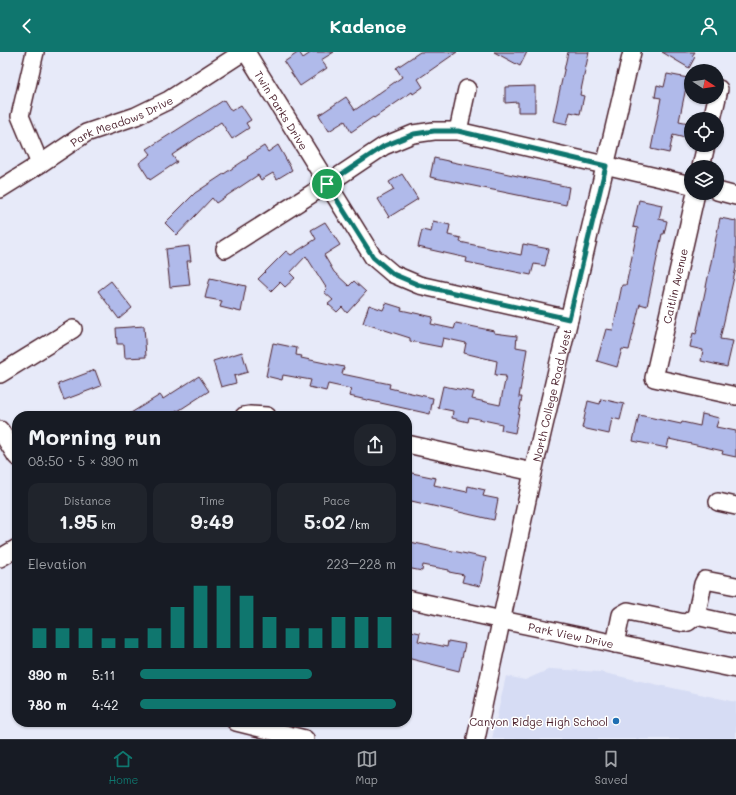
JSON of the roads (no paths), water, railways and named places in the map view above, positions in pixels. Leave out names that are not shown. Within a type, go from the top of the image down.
[{"type":"street","points":[[35,52],[20,116],[40,164]]},
{"type":"street","name":"Park Meadows Drive","points":[[0,189],[86,133],[136,116],[169,100],[244,52]]},
{"type":"street","name":"Twin Parks Drive","points":[[244,52],[373,257],[393,274],[419,285],[569,319]]},
{"type":"street","name":"North College Road West","points":[[476,739],[534,472],[632,52]]},
{"type":"street","points":[[458,131],[467,89]]},
{"type":"street","points":[[225,249],[384,146],[414,134],[434,131],[458,131],[684,183]]},
{"type":"street","points":[[724,193],[736,196]]},
{"type":"street","name":"Caitlin Avenue","points":[[694,200],[654,378],[736,396]]},
{"type":"street","points":[[0,374],[73,329]]},
{"type":"street","points":[[0,430],[12,449]]},
{"type":"street","points":[[412,445],[534,472]]},
{"type":"street","points":[[718,502],[736,506]]},
{"type":"street","points":[[0,558],[12,551]]},
{"type":"street","points":[[615,644],[621,615],[623,612],[628,611],[688,622],[696,616],[705,580],[736,586]]},
{"type":"street","name":"Park View Drive","points":[[412,600],[736,669]]},
{"type":"street","points":[[696,616],[736,625]]},
{"type":"street","points":[[256,727],[305,739]]},
{"type":"place","name":"Canyon Ridge High School","points":[[616,721]]}]
